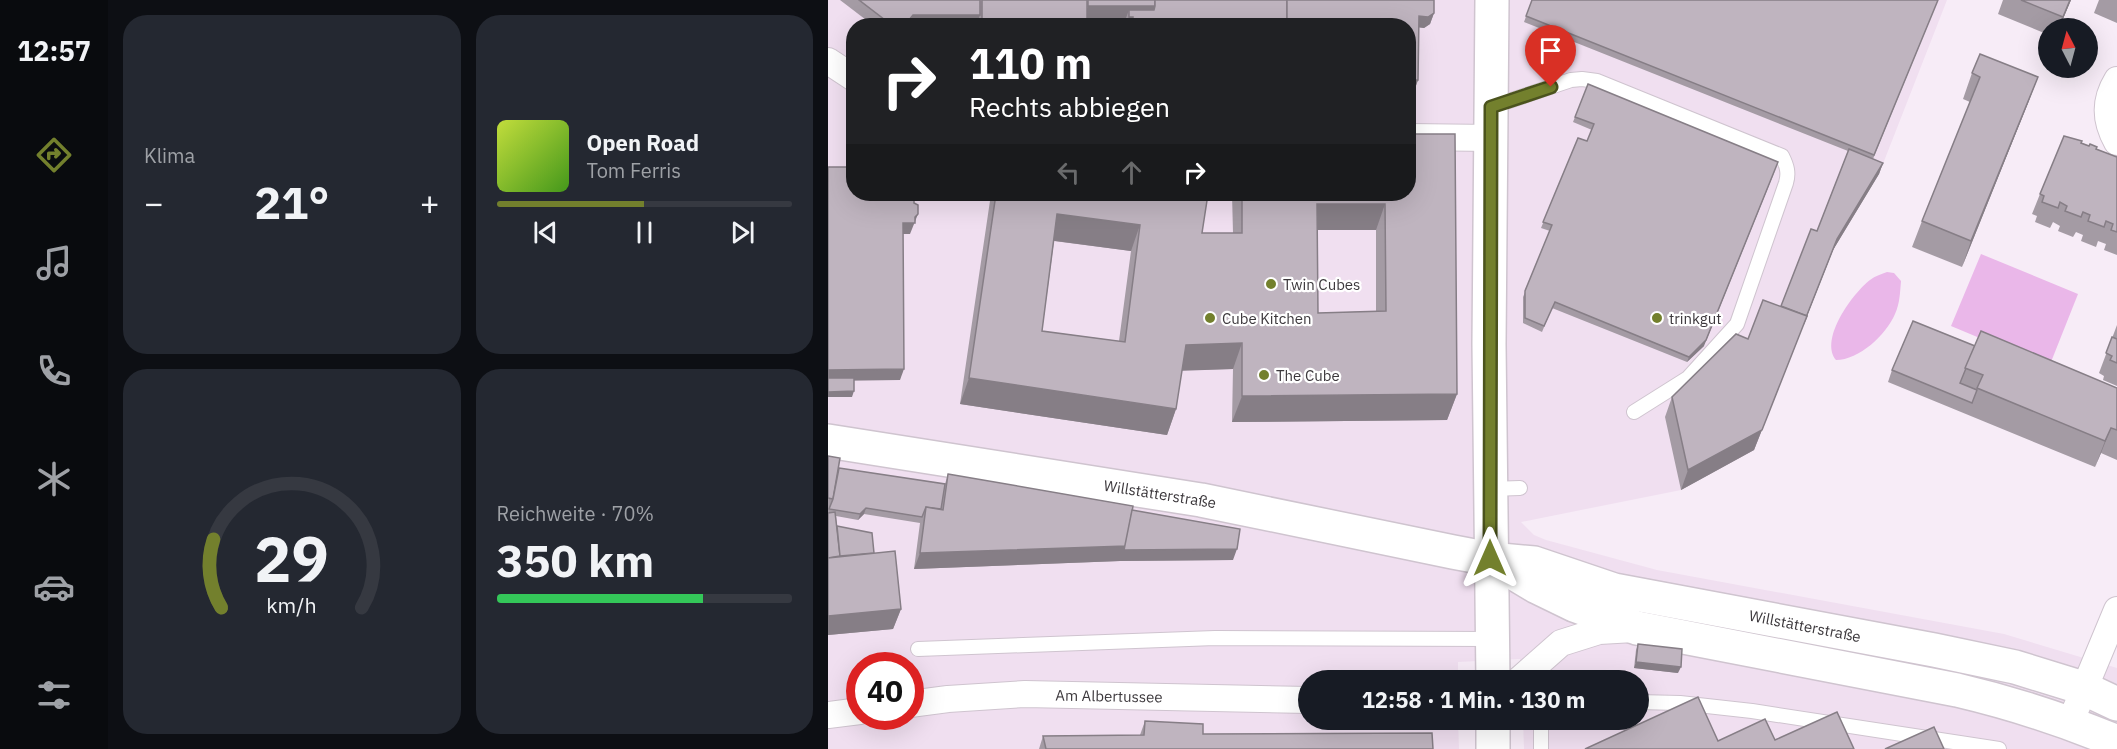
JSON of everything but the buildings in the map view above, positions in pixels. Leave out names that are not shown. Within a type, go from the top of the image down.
[{"type":"street","points":[[1492,0],[1492,122],[1505,488],[1490,558],[1493,670]]},
{"type":"street","points":[[828,61],[846,73]]},
{"type":"street","points":[[2117,80],[2110,93],[2107,115],[2109,128],[2117,142]]},
{"type":"street","points":[[828,84],[846,84]]},
{"type":"street","points":[[1416,136],[1492,122]]},
{"type":"street","name":"Willstätterstraße","points":[[828,441],[1202,500],[1490,558],[1534,562],[1614,590],[2004,664],[2083,688],[2117,704]]},
{"type":"street","name":"Willstätterstraße","points":[[1490,558],[1537,587],[1574,605],[1637,628],[1957,690],[2007,702],[2117,742]]},
{"type":"street","points":[[2070,723],[2117,609]]},
{"type":"street","name":"Willstätterstraße","points":[[1532,670],[1561,643],[1599,632],[1637,628]]},
{"type":"street","name":"Am Albertussee","points":[[924,702],[1025,694],[1298,700]]},
{"type":"street","points":[[828,715],[846,713]]},
{"type":"street","points":[[1493,730],[1493,749]]},
{"type":"lane","points":[[1492,122],[1571,80],[1582,79],[1597,81],[1782,156],[1788,174],[1786,183],[1737,324],[1688,378],[1634,412]]},
{"type":"lane","points":[[918,649],[1215,638],[1492,639]]},
{"type":"lane","points":[[1649,702],[1680,703],[1752,711],[1999,749]]},
{"type":"lane","points":[[1541,749],[1543,730]]},
{"type":"shaded area","points":[[828,0],[1947,0],[1879,174],[1833,250],[1754,450],[1681,490],[1521,522],[1534,535],[1546,540],[1657,570],[2004,634],[2117,668],[2117,749],[1524,749],[1523,730],[1649,730],[1649,670],[1520,670],[1520,659],[1458,662],[1458,670],[1298,670],[1298,730],[1458,730],[1459,749],[828,749]]},
{"type":"shaded area","points":[[1981,254],[2078,294],[2049,367],[1951,326]]},
{"type":"shaded area","points":[[1887,272],[1894,273],[1901,281],[1900,298],[1891,322],[1871,345],[1854,356],[1836,360],[1832,351],[1832,340],[1840,317],[1863,286]]},
{"type":"place","name":"Twin Cubes","points":[[1271,284]]},
{"type":"place","name":"Cube Kitchen","points":[[1210,318]]},
{"type":"place","name":"trinkgut","points":[[1657,318]]},
{"type":"place","name":"The Cube","points":[[1264,375]]},
{"type":"route","points":[[1490,558],[1491,107],[1551,87]]}]
